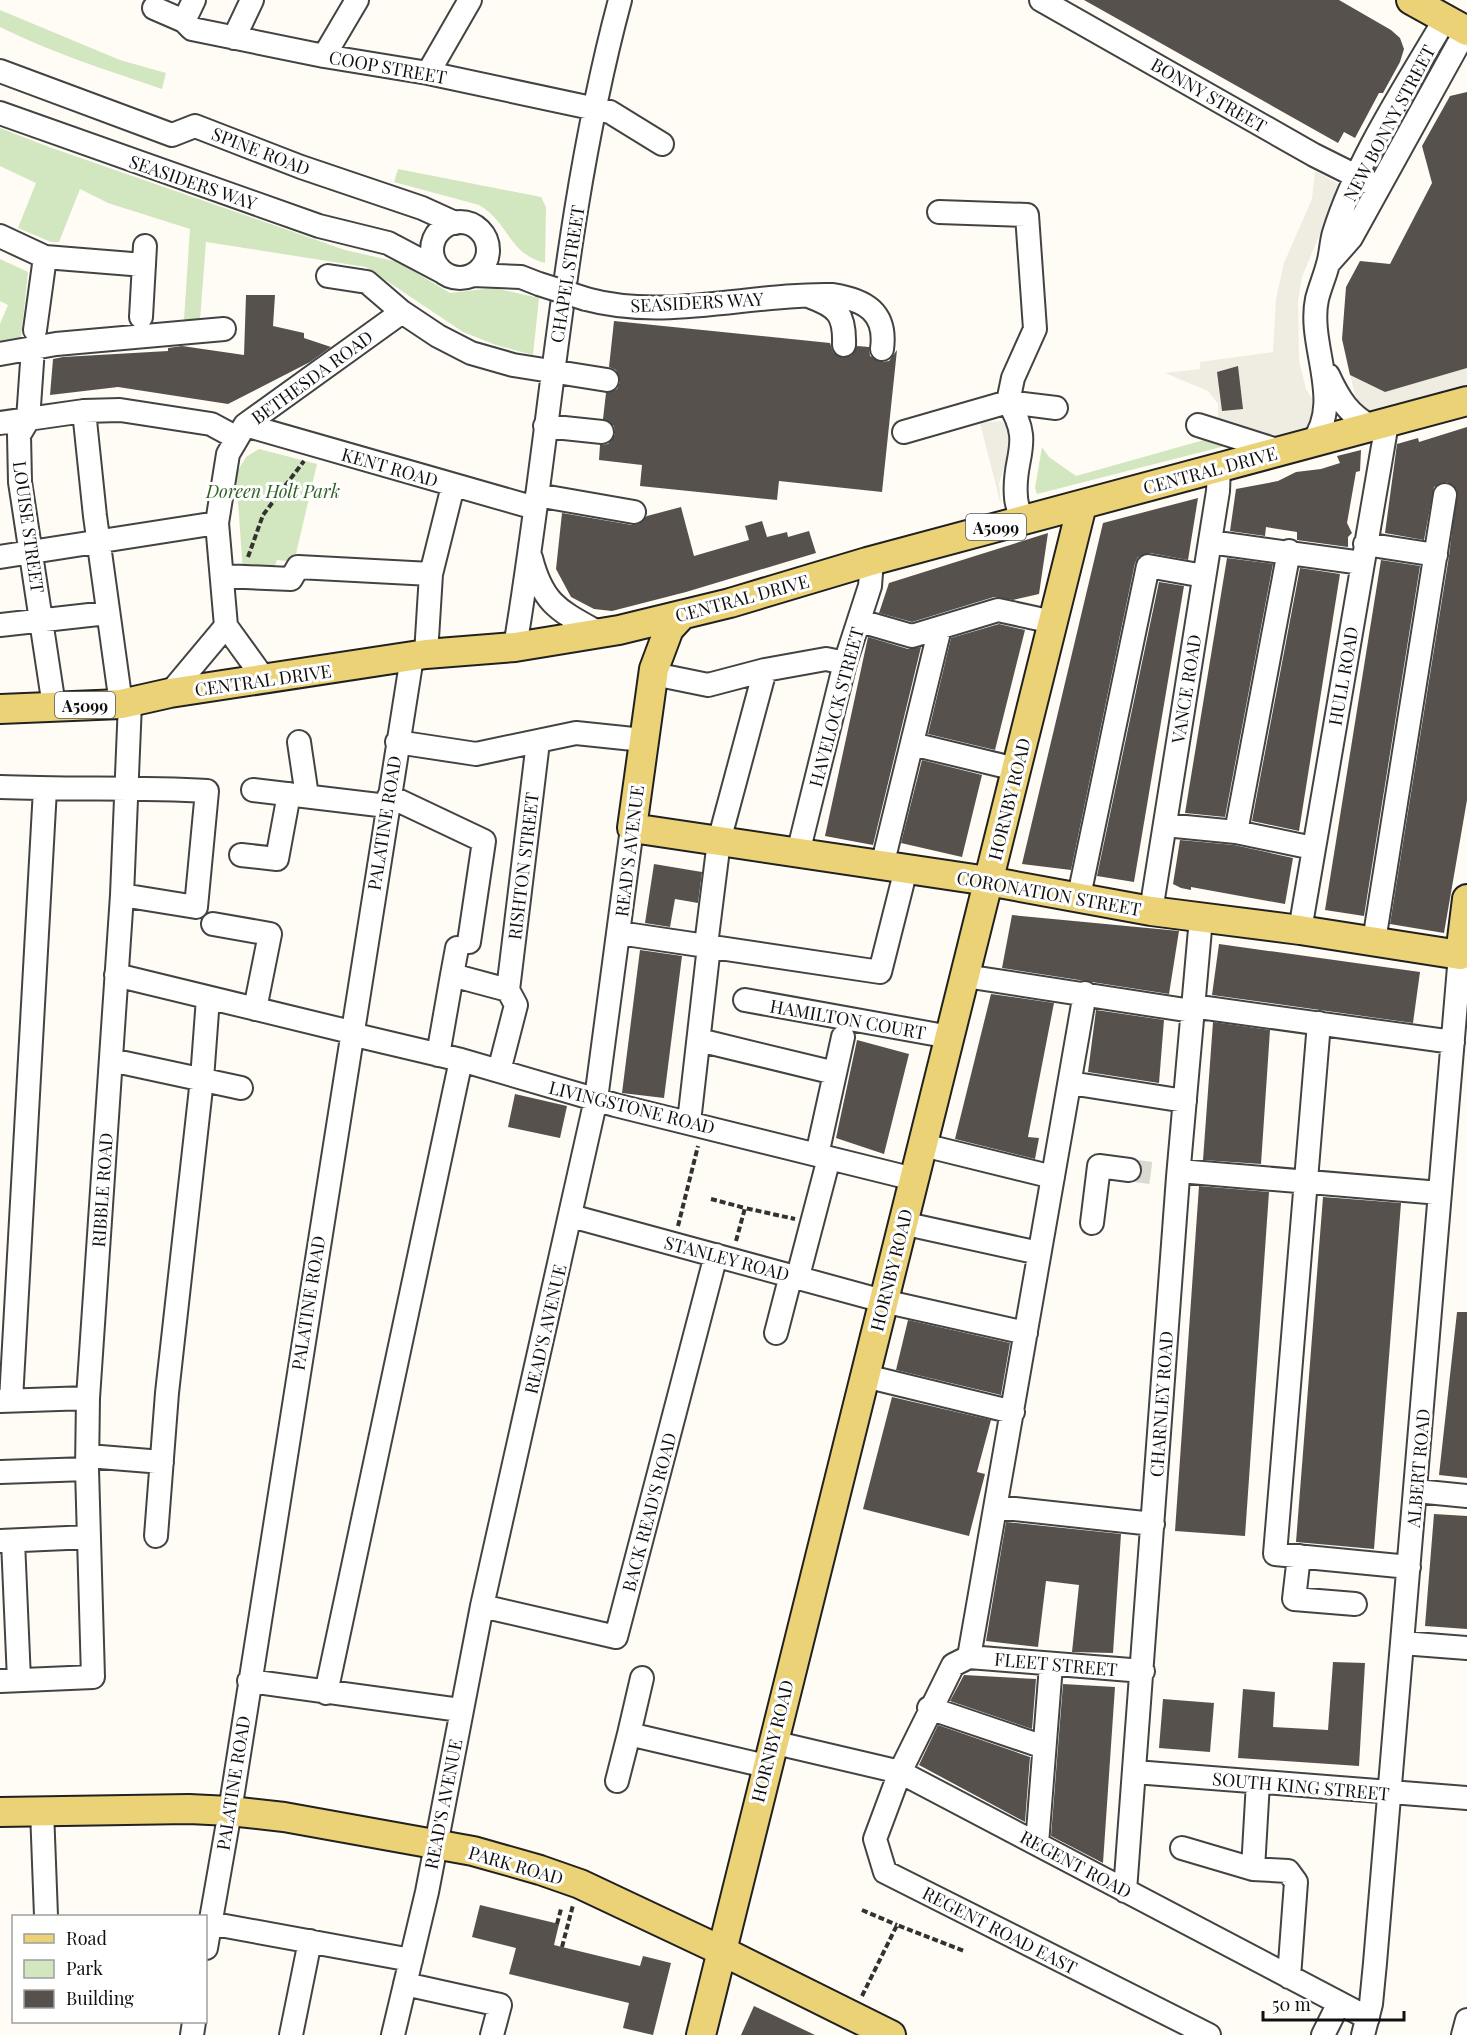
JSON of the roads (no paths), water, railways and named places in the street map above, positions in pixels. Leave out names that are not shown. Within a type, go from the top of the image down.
[{"type":"main road","points":[[1411,0],[1459,27]]},
{"type":"main road","name":"CENTRAL DRIVE","points":[[0,710],[125,704],[170,693],[419,656],[515,647],[610,632],[682,615],[867,562],[1467,401]]},
{"type":"main road","name":"HORNBY ROAD","points":[[701,2035],[720,1950],[1082,505]]},
{"type":"main road","name":"READ'S AVENUE","points":[[632,828],[654,672],[669,629],[682,615]]},
{"type":"main road","points":[[610,632],[644,652],[654,672]]},
{"type":"main road","name":"CORONATION STREET","points":[[632,828],[988,881],[1151,911],[1300,930],[1464,956]]},
{"type":"main road","name":"ALBERT ROAD","points":[[1464,956],[1467,899]]},
{"type":"main road","name":"PARK ROAD","points":[[0,1812],[42,1810],[230,1811],[284,1817],[472,1851],[552,1874],[720,1950],[891,2035]]},
{"type":"street","points":[[184,21],[194,0]]},
{"type":"street","points":[[234,38],[252,0]]},
{"type":"street","points":[[324,56],[357,0]]},
{"type":"street","points":[[428,73],[470,0]]},
{"type":"street","name":"CHAPEL STREET","points":[[515,647],[530,550],[566,270],[596,109],[620,0]]},
{"type":"street","name":"BONNY STREET","points":[[1041,0],[1314,155],[1378,187]]},
{"type":"street","name":"COOP STREET","points":[[154,8],[184,21],[192,29],[324,56],[428,73],[610,112],[662,144]]},
{"type":"street","name":"NEW BONNY STREET","points":[[1311,444],[1322,429],[1326,414],[1314,326],[1315,313],[1334,235],[1357,177],[1459,27]]},
{"type":"street","name":"NEW BONNY STREET","points":[[1328,264],[1351,238],[1459,27]]},
{"type":"street","name":"SPINE ROAD","points":[[0,70],[172,135],[195,126],[301,167],[422,208],[446,229]]},
{"type":"street","name":"SEASIDERS WAY","points":[[0,113],[320,226],[388,243],[456,278],[473,275],[530,280],[615,306],[648,307],[833,295],[863,302],[882,327],[882,349]]},
{"type":"street","points":[[939,212],[1027,215],[1035,329],[1013,378],[1008,402],[1022,431],[1023,447],[1018,467],[1016,497],[1022,520]]},
{"type":"street","name":"SEASIDERS WAY","points":[[388,243],[464,223],[479,231],[487,246],[530,280]]},
{"type":"street","points":[[441,271],[433,258],[433,242],[446,229]]},
{"type":"street","points":[[0,236],[45,256],[145,255],[141,317]]},
{"type":"street","points":[[473,275],[484,263],[487,246]]},
{"type":"street","name":"LOUISE STREET","points":[[45,256],[34,339],[28,420],[19,435],[10,483],[33,552],[54,706]]},
{"type":"street","points":[[328,276],[367,282],[402,312],[438,336],[471,353],[552,373],[607,380]]},
{"type":"street","points":[[806,296],[830,305],[839,314],[845,329],[844,345]]},
{"type":"street","name":"BETHESDA ROAD","points":[[226,626],[217,523],[224,466],[241,431],[402,312]]},
{"type":"street","points":[[0,354],[34,339],[224,329]]},
{"type":"street","name":"NEW BONNY STREET","points":[[1320,357],[1337,395],[1354,417],[1380,425]]},
{"type":"street","points":[[904,432],[1008,402],[1056,408]]},
{"type":"street","name":"KENT ROAD","points":[[0,423],[84,411],[120,410],[211,424],[314,446],[453,486],[536,501],[634,512]]},
{"type":"street","name":"RIBBLE ROAD","points":[[10,1681],[93,1677],[88,1398],[122,896],[126,787],[125,704],[107,613],[84,411]]},
{"type":"street","points":[[1198,425],[1280,451]]},
{"type":"street","name":"HULL ROAD","points":[[1300,930],[1364,554],[1380,425]]},
{"type":"street","points":[[545,426],[602,432]]},
{"type":"street","name":"VANCE ROAD","points":[[1151,911],[1218,491],[1218,467]]},
{"type":"street","name":"PALATINE ROAD","points":[[207,1940],[230,1811],[397,742],[419,656],[431,574],[453,486]]},
{"type":"street","points":[[1374,941],[1445,495]]},
{"type":"street","points":[[0,556],[217,523]]},
{"type":"street","points":[[1210,542],[1289,552],[1436,555]]},
{"type":"street","name":"CHAPEL STREET","points":[[530,550],[542,592],[569,615],[610,632]]},
{"type":"street","points":[[1236,832],[1289,552]]},
{"type":"street","name":"HAVELOCK STREET","points":[[798,853],[845,663],[871,580],[867,562]]},
{"type":"street","points":[[1079,896],[1148,566],[1204,576]]},
{"type":"street","points":[[223,576],[291,579],[298,567],[431,574]]},
{"type":"street","points":[[860,621],[912,636],[999,610],[1053,622]]},
{"type":"street","points":[[0,625],[107,613]]},
{"type":"street","points":[[170,693],[226,626],[265,680]]},
{"type":"street","points":[[618,933],[880,972],[912,744],[940,628]]},
{"type":"street","points":[[654,672],[708,685],[765,670],[826,659],[845,663]]},
{"type":"street","points":[[696,1123],[699,1040],[719,841],[765,670]]},
{"type":"street","points":[[397,742],[476,754],[576,734],[643,740]]},
{"type":"street","points":[[241,855],[277,860],[298,795],[299,742]]},
{"type":"street","name":"RISHTON STREET","points":[[499,1071],[516,1005],[508,990],[538,742]]},
{"type":"street","points":[[912,744],[1016,769]]},
{"type":"street","points":[[0,787],[45,789],[126,787],[207,791],[196,907],[122,896]]},
{"type":"street","points":[[45,789],[6,1400],[88,1398]]},
{"type":"street","points":[[253,790],[388,801],[484,841],[463,945],[452,975],[438,1055]]},
{"type":"street","points":[[1165,825],[1236,832],[1313,848]]},
{"type":"street","name":"READ'S AVENUE","points":[[393,2035],[436,1844],[460,1710],[482,1606],[596,1099],[632,828]]},
{"type":"street","name":"CHARNLEY ROAD","points":[[1125,1891],[1153,1524],[1172,1174],[1185,1101],[1202,918]]},
{"type":"street","points":[[213,924],[270,934],[255,1010]]},
{"type":"street","name":"ALBERT ROAD","points":[[1365,2026],[1372,1993],[1440,1194],[1457,1048],[1464,956]]},
{"type":"street","name":"LIVINGSTONE ROAD","points":[[116,975],[461,1060],[596,1099],[914,1179]]},
{"type":"street","points":[[452,975],[508,990]]},
{"type":"street","points":[[965,976],[1192,1009],[1319,1023],[1457,1048]]},
{"type":"street","points":[[969,1657],[1086,993]]},
{"type":"street","points":[[156,1536],[168,1382],[202,1078],[208,998]]},
{"type":"street","name":"HAMILTON COURT","points":[[745,1000],[950,1037]]},
{"type":"street","points":[[1319,1023],[1275,1554],[1409,1567]]},
{"type":"street","points":[[776,1333],[812,1223],[835,1073],[843,1037]]},
{"type":"street","points":[[699,1040],[835,1073]]},
{"type":"street","points":[[111,1060],[241,1088]]},
{"type":"street","points":[[326,1693],[461,1060]]},
{"type":"street","points":[[1070,1083],[1185,1101]]},
{"type":"street","points":[[923,1145],[1053,1177]]},
{"type":"street","points":[[1092,1223],[1099,1166],[1128,1170]]},
{"type":"street","points":[[1172,1174],[1440,1194]]},
{"type":"street","name":"STANLEY ROAD","points":[[571,1216],[883,1301],[1026,1334]]},
{"type":"street","points":[[902,1222],[1039,1253]]},
{"type":"street","name":"BACK READ'S ROAD","points":[[482,1606],[616,1636],[724,1257]]},
{"type":"street","points":[[865,1376],[1013,1412]]},
{"type":"street","points":[[0,1473],[88,1462],[162,1462]]},
{"type":"street","points":[[1416,1491],[1467,1496]]},
{"type":"street","points":[[996,1507],[1153,1524]]},
{"type":"street","points":[[10,1681],[7,1541],[89,1537]]},
{"type":"street","points":[[1299,1556],[1294,1599],[1355,1604]]},
{"type":"street","points":[[1402,1643],[1467,1648]]},
{"type":"street","name":"FLEET STREET","points":[[969,1657],[1143,1671]]},
{"type":"street","name":"REGENT ROAD EAST","points":[[969,1657],[953,1665],[929,1708],[900,1772],[875,1839],[885,1872],[1209,2035]]},
{"type":"street","points":[[1037,1844],[1051,1665]]},
{"type":"street","points":[[617,1781],[642,1678]]},
{"type":"street","points":[[249,1681],[460,1710]]},
{"type":"street","points":[[929,1708],[1044,1747]]},
{"type":"street","name":"REGENT ROAD","points":[[629,1734],[900,1772],[1339,2003],[1365,2026]]},
{"type":"street","name":"SOUTH KING STREET","points":[[1135,1772],[1389,1794],[1467,1798]]},
{"type":"street","points":[[1253,1869],[1258,1782]]},
{"type":"street","points":[[42,1810],[46,1915]]},
{"type":"street","points":[[1182,1848],[1253,1869],[1288,1871],[1296,1882],[1289,1977]]},
{"type":"street","points":[[209,1923],[411,1960]]},
{"type":"street","points":[[291,2035],[310,1941]]},
{"type":"street","points":[[405,1984],[500,2005],[492,2035]]},
{"type":"street","points":[[1323,2035],[1339,2003]]},
{"type":"street","points":[[1463,2035],[1467,2020]]},
{"type":"tunnel","points":[[1129,1170],[1158,1174]]},
{"type":"park label","name":"Doreen Holt Park","points":[[273,491]]}]
